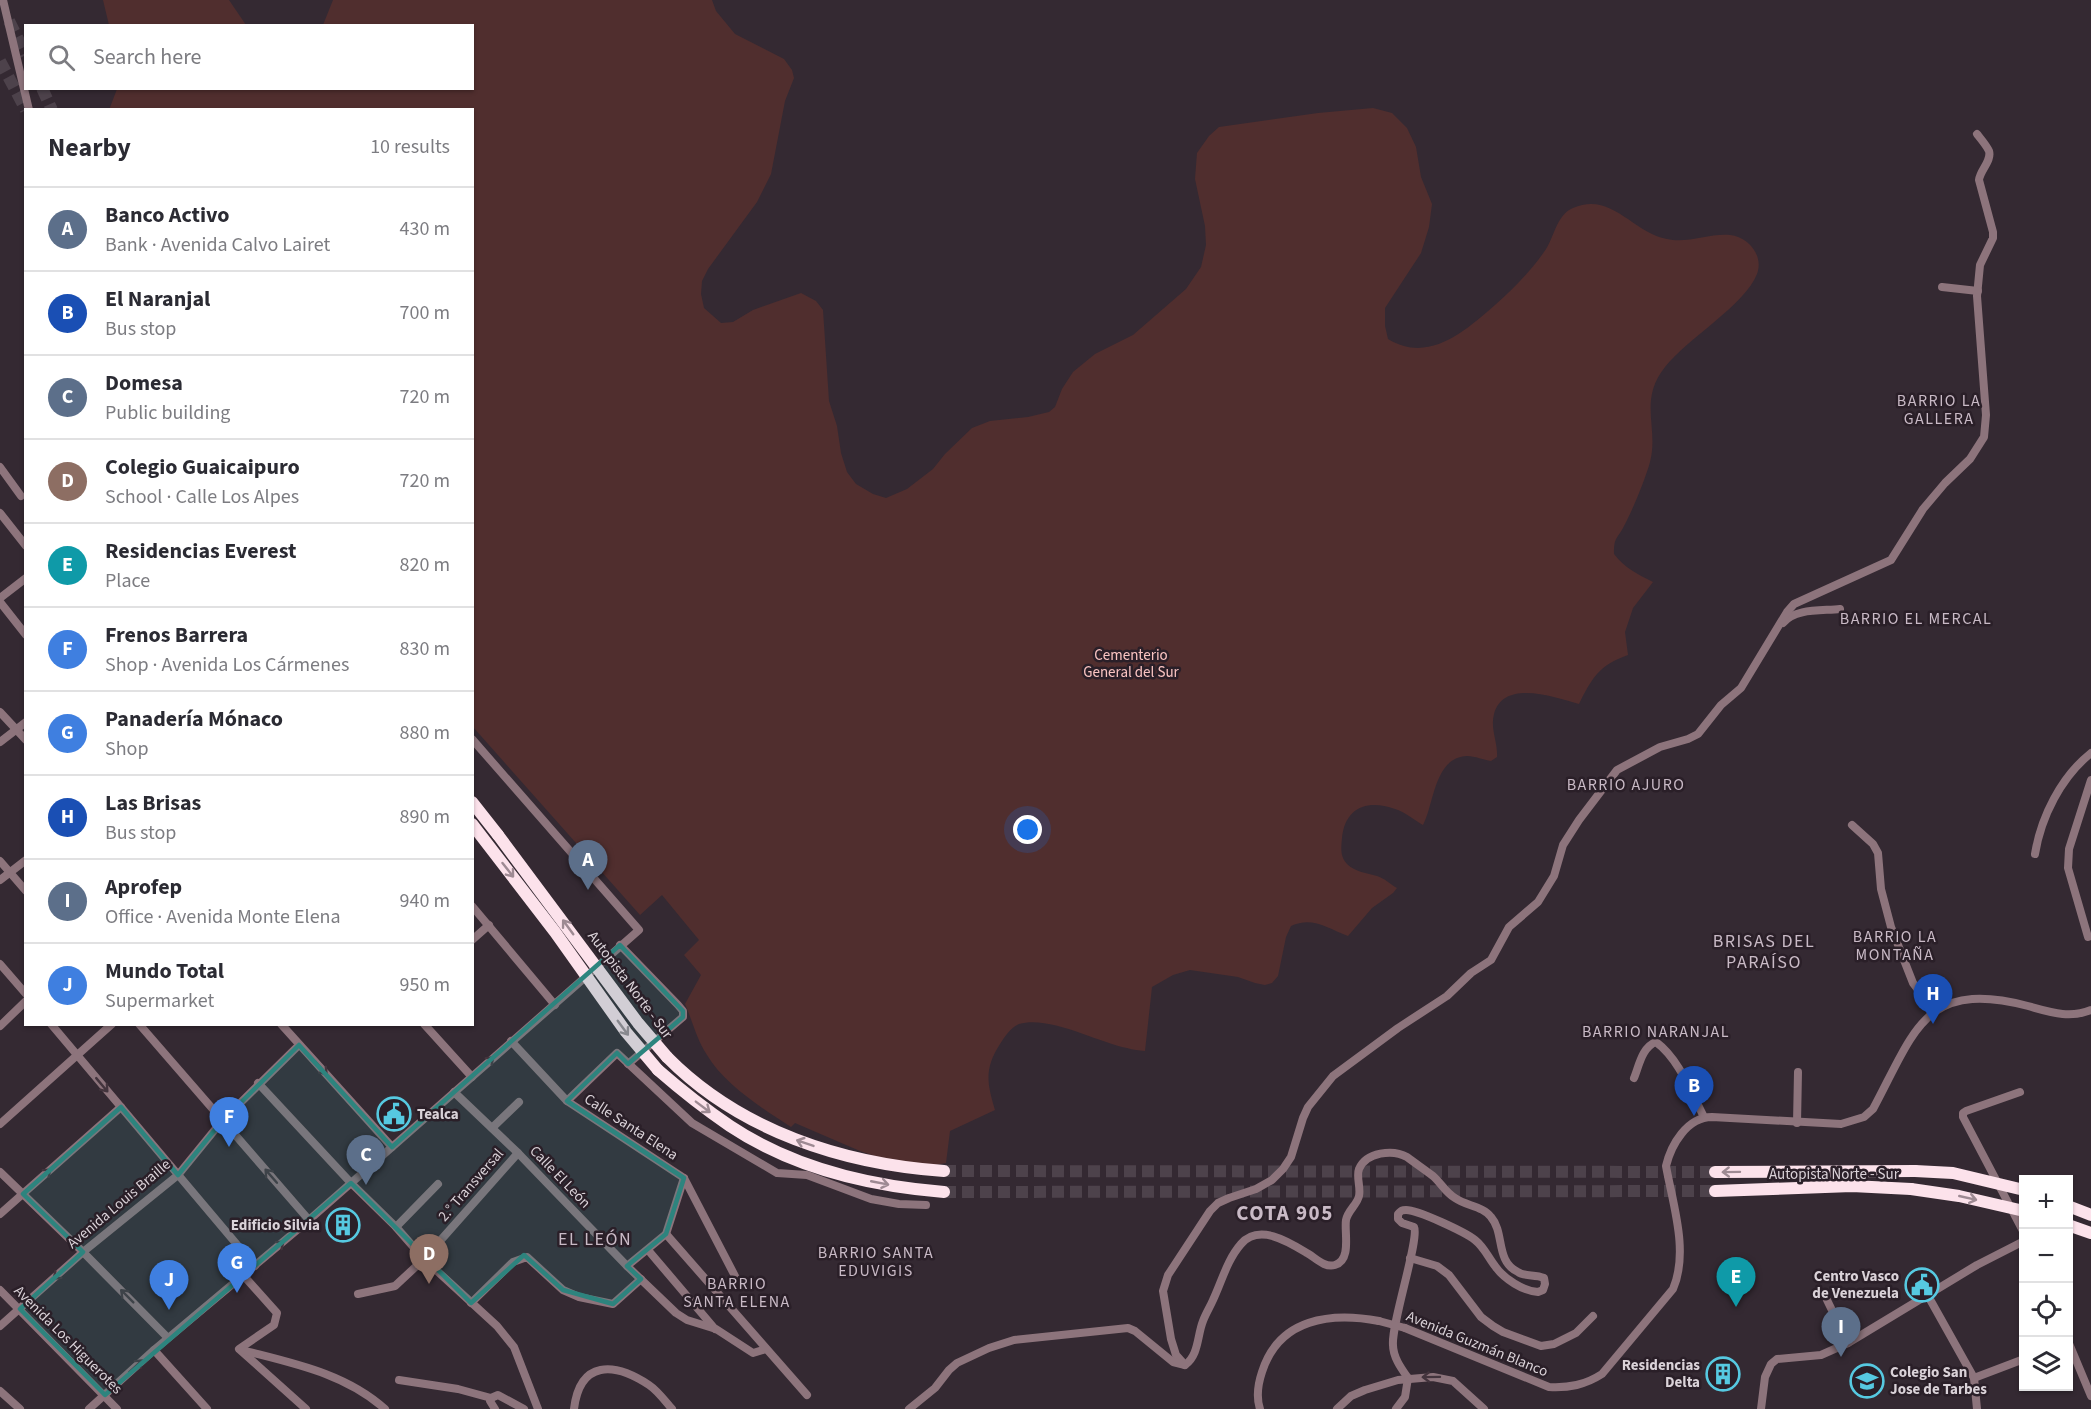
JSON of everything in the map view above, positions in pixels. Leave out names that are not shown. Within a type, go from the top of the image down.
[{"type":"highway","name":"Autopista Norte - Sur","points":[[474,805],[638,1023],[667,1057],[701,1088],[755,1121],[787,1136],[839,1154],[882,1164],[944,1171]]},
{"type":"highway","name":"Autopista Norte - Sur","points":[[474,827],[555,932],[626,1032],[658,1070],[700,1106],[732,1128],[805,1164],[867,1181],[944,1192]]},
{"type":"highway","name":"Autopista Norte - Sur","points":[[1715,1172],[1915,1171],[1953,1173],[2019,1189]]},
{"type":"highway","name":"Autopista Norte - Sur","points":[[1715,1191],[1852,1186],[1911,1189],[1959,1196],[2019,1210]]},
{"type":"highway","points":[[2073,1205],[2091,1208]]},
{"type":"highway","points":[[2073,1206],[2091,1215]]},
{"type":"highway","points":[[2073,1227],[2090,1233]]},
{"type":"street","points":[[3,0],[24,89]]},
{"type":"street","points":[[24,90],[29,108]]},
{"type":"street","points":[[1185,1365],[1176,1355],[1171,1339],[1163,1291],[1168,1275],[1210,1211],[1218,1203],[1256,1189],[1272,1180],[1282,1170],[1291,1157],[1308,1107],[1333,1076],[1398,1028],[1447,996],[1471,973],[1491,960],[1509,927],[1538,902],[1554,876],[1563,845],[1613,775],[1623,766],[1660,747],[1698,734],[1721,705],[1741,688],[1794,604],[1827,587],[1891,560],[1923,509],[1978,449],[1987,426],[1978,291],[1980,265],[1993,238],[1993,232],[1979,180],[1979,175],[1989,158],[1988,150],[1977,134]]},
{"type":"street","points":[[1942,287],[1978,291]]},
{"type":"street","points":[[0,467],[21,496]]},
{"type":"street","points":[[0,513],[24,543]]},
{"type":"street","points":[[24,580],[0,600],[24,632]]},
{"type":"street","points":[[1770,639],[1791,616],[1840,609]]},
{"type":"street","points":[[0,712],[24,738]]},
{"type":"street","points":[[0,742],[24,724]]},
{"type":"street","points":[[89,1409],[154,1350],[309,1220],[639,930],[474,741]]},
{"type":"street","points":[[2035,854],[2041,825],[2060,789],[2073,770],[2091,753]]},
{"type":"street","points":[[2088,937],[2068,868],[2069,849],[2091,780]]},
{"type":"street","points":[[1852,825],[1873,844],[1878,853],[1881,889],[1891,927],[1913,983],[1936,1009]]},
{"type":"street","points":[[0,861],[24,889]]},
{"type":"street","points":[[0,880],[24,862]]},
{"type":"street","points":[[474,908],[555,1005]]},
{"type":"street","points":[[474,938],[489,926]]},
{"type":"street","points":[[620,945],[683,1011],[683,1017],[628,1064]]},
{"type":"street","points":[[0,964],[24,992]]},
{"type":"street","points":[[1634,1078],[1646,1048],[1656,1042],[1665,1048],[1675,1062],[1704,1117],[1841,1124],[1864,1117],[1873,1108],[1922,1021],[1936,1009],[1949,1003],[1978,999],[2007,1000],[2063,1015],[2080,1014],[2091,1010]]},
{"type":"street","points":[[0,1026],[24,1003]]},
{"type":"street","points":[[53,1026],[255,1266]]},
{"type":"street","points":[[0,1124],[110,1026]]},
{"type":"street","points":[[141,1026],[309,1220]]},
{"type":"street","points":[[283,1026],[392,1147]]},
{"type":"street","points":[[426,1026],[472,1077]]},
{"type":"street","name":"Calle Santa Elena","points":[[511,1041],[567,1101],[684,1178],[736,1278]]},
{"type":"street","name":"Avenida Louis Braille","points":[[0,1326],[83,1252],[178,1175],[222,1120],[299,1045]]},
{"type":"street","points":[[567,1101],[617,1053],[692,1123],[777,1173],[807,1175],[870,1199],[899,1204],[926,1205]]},
{"type":"street","points":[[1797,1123],[1798,1072]]},
{"type":"street","points":[[258,1083],[424,1259],[498,1326],[514,1347],[538,1409]]},
{"type":"street","name":"Calle El León","points":[[454,1092],[518,1153],[627,1266],[676,1313],[687,1320],[716,1329],[753,1353],[766,1349]]},
{"type":"street","points":[[2020,1092],[1966,1111],[1963,1117],[2022,1229]]},
{"type":"street","points":[[492,1128],[519,1102]]},
{"type":"street","points":[[0,1214],[121,1107]]},
{"type":"street","name":"Avenida Guzmán Blanco","points":[[1260,1409],[1258,1391],[1265,1364],[1276,1347],[1292,1332],[1312,1321],[1328,1318],[1345,1317],[1379,1321],[1405,1328],[1548,1387],[1582,1385],[1602,1374],[1673,1288],[1678,1277],[1680,1252],[1666,1166],[1669,1154],[1677,1140],[1686,1129],[1704,1117]]},
{"type":"street","points":[[909,1409],[935,1388],[957,1363],[989,1348],[1014,1340],[1128,1328],[1173,1362],[1185,1365],[1192,1360],[1203,1321],[1229,1261],[1241,1243],[1248,1237],[1265,1234],[1306,1252],[1326,1265],[1338,1264],[1343,1259],[1347,1236],[1346,1221],[1360,1194],[1360,1167],[1365,1161],[1387,1152],[1406,1157],[1433,1177],[1456,1199],[1486,1212],[1495,1222],[1506,1262],[1520,1274],[1544,1278],[1545,1284],[1543,1290],[1538,1292],[1522,1288],[1497,1270],[1482,1246],[1470,1236],[1424,1215],[1402,1210],[1398,1214],[1398,1219],[1416,1230],[1392,1344],[1401,1368],[1408,1378],[1405,1397],[1396,1409]]},
{"type":"street","name":"2.° Transversal","points":[[358,1294],[395,1286],[424,1259],[518,1153]]},
{"type":"street","points":[[0,1172],[168,1338]]},
{"type":"street","points":[[627,1266],[666,1234],[684,1178]]},
{"type":"street","points":[[396,1227],[438,1184]]},
{"type":"street","points":[[666,1234],[807,1395]]},
{"type":"street","points":[[1761,1409],[1765,1377],[1777,1359],[1821,1355],[1848,1343],[1977,1264],[2019,1243]]},
{"type":"street","points":[[648,1250],[716,1329]]},
{"type":"street","points":[[471,1303],[513,1262],[527,1257],[563,1290],[579,1297],[613,1304],[641,1279]]},
{"type":"street","points":[[1410,1258],[1437,1266],[1449,1275],[1480,1317],[1493,1326],[1541,1346],[1554,1344],[1576,1333],[1593,1316]]},
{"type":"street","points":[[239,1349],[274,1325],[278,1313],[243,1275]]},
{"type":"street","name":"Avenida Los Higuerotes","points":[[0,1290],[117,1409]]},
{"type":"street","points":[[1927,1294],[1974,1378],[1977,1409]]},
{"type":"street","points":[[1827,1300],[1848,1343]]},
{"type":"street","points":[[239,1349],[306,1409]]},
{"type":"street","points":[[239,1349],[328,1373],[352,1386],[385,1409]]},
{"type":"street","points":[[154,1350],[207,1409]]},
{"type":"street","points":[[2073,1351],[2091,1396]]},
{"type":"street","points":[[1974,1378],[2019,1361]]},
{"type":"street","points":[[574,1409],[576,1396],[584,1380],[593,1372],[603,1368],[615,1370],[649,1385],[672,1409]]},
{"type":"street","points":[[1337,1409],[1351,1396],[1365,1390],[1408,1378],[1443,1377],[1453,1381],[1484,1409]]},
{"type":"street","points":[[399,1380],[458,1389],[491,1398],[498,1395],[524,1409]]},
{"type":"street","points":[[0,1391],[20,1409]]},
{"type":"street","points":[[491,1398],[490,1401],[495,1409]]},
{"type":"highlighted area","points":[[620,945],[683,1011],[683,1017],[628,1064],[617,1053],[567,1101],[684,1178],[666,1234],[627,1266],[641,1279],[613,1304],[563,1290],[524,1255],[471,1303],[351,1183],[105,1395],[20,1309],[83,1252],[23,1194],[121,1107],[178,1175],[222,1121],[299,1045],[392,1147]]},
{"type":"green space","points":[[103,0],[229,0],[245,24],[109,24]]},
{"type":"green space","name":"Cementerio General del Sur","points":[[333,0],[712,0],[716,11],[735,34],[784,59],[792,70],[794,78],[785,101],[771,174],[757,202],[708,269],[702,281],[701,294],[704,308],[721,323],[733,322],[753,310],[801,293],[816,301],[823,310],[829,401],[847,472],[856,484],[873,494],[886,498],[907,489],[933,469],[972,428],[990,421],[1049,412],[1055,407],[1062,389],[1073,372],[1095,354],[1133,335],[1186,289],[1201,267],[1206,245],[1205,226],[1195,179],[1197,153],[1209,136],[1219,127],[1373,108],[1392,113],[1407,128],[1416,147],[1421,177],[1432,204],[1429,227],[1421,253],[1385,308],[1388,339],[1403,346],[1418,348],[1432,346],[1459,334],[1471,325],[1502,299],[1539,259],[1567,211],[1587,204],[1610,208],[1654,235],[1667,239],[1737,236],[1753,248],[1759,267],[1751,286],[1741,298],[1675,356],[1657,379],[1651,403],[1650,462],[1614,548],[1614,554],[1622,563],[1653,582],[1633,608],[1625,632],[1628,655],[1603,668],[1588,687],[1579,704],[1532,693],[1508,696],[1500,703],[1494,714],[1493,730],[1497,757],[1491,761],[1467,756],[1456,758],[1448,764],[1441,773],[1423,825],[1402,812],[1385,806],[1367,806],[1353,813],[1344,827],[1343,858],[1354,869],[1380,877],[1397,888],[1372,908],[1348,936],[1313,923],[1306,922],[1291,926],[1286,937],[1278,976],[1272,983],[1265,985],[1238,977],[1190,970],[1173,975],[1152,987],[1145,1051],[1115,1045],[1073,1030],[1044,1023],[1031,1022],[1016,1025],[1000,1044],[989,1069],[990,1092],[995,1110],[950,1131],[946,1163],[913,1169],[860,1151],[795,1123],[791,1127],[757,1104],[723,1076],[700,1043],[685,1004],[701,975],[684,955],[699,940],[662,895],[640,915],[474,728],[474,108],[110,108],[117,90],[474,90],[474,24],[323,24]]},
{"type":"tunnel","points":[[9,21],[24,51]]},
{"type":"tunnel","points":[[0,61],[25,108]]},
{"type":"tunnel","points":[[43,90],[51,108]]},
{"type":"tunnel","points":[[944,1171],[1715,1172]]},
{"type":"tunnel","points":[[944,1192],[1715,1191]]},
{"type":"place","name":"Banco Activo","points":[[588,890]]},
{"type":"place","name":"Las Brisas","points":[[1933,1024]]},
{"type":"place","name":"Tealca","points":[[394,1114]]},
{"type":"place","name":"El Naranjal","points":[[1694,1116]]},
{"type":"place","name":"Frenos Barrera","points":[[229,1147]]},
{"type":"place","name":"Domesa","points":[[366,1185]]},
{"type":"place","name":"Edificio Silvia","points":[[343,1225]]},
{"type":"place","name":"Colegio Guaicaipuro","points":[[429,1284]]},
{"type":"place","name":"Centro Vasco de Venezuela","points":[[1922,1285]]},
{"type":"place","name":"Panadería Mónaco","points":[[237,1293]]},
{"type":"place","name":"Residencias Everest","points":[[1736,1307]]},
{"type":"place","name":"Mundo Total","points":[[169,1310]]},
{"type":"place","name":"Aprofep","points":[[1841,1357]]},
{"type":"place","name":"Residencias Delta","points":[[1723,1374]]},
{"type":"place","name":"Colegio San Jose de Tarbes","points":[[1867,1381]]},
{"type":"district","name":"BARRIO LA GALLERA","points":[[1939,410]]},
{"type":"district","name":"BARRIO EL MERCAL","points":[[1916,619]]},
{"type":"district","name":"BARRIO AJURO","points":[[1626,785]]},
{"type":"district","name":"BARRIO LA MONTAÑA","points":[[1895,946]]},
{"type":"district","name":"BRISAS DEL PARAÍSO","points":[[1764,951]]},
{"type":"district","name":"BARRIO NARANJAL","points":[[1656,1032]]},
{"type":"district","name":"COTA 905","points":[[1285,1213]]},
{"type":"district","name":"EL LEÓN","points":[[595,1239]]},
{"type":"district","name":"BARRIO SANTA EDUVIGIS","points":[[876,1262]]},
{"type":"district","name":"BARRIO SANTA ELENA","points":[[737,1293]]}]
